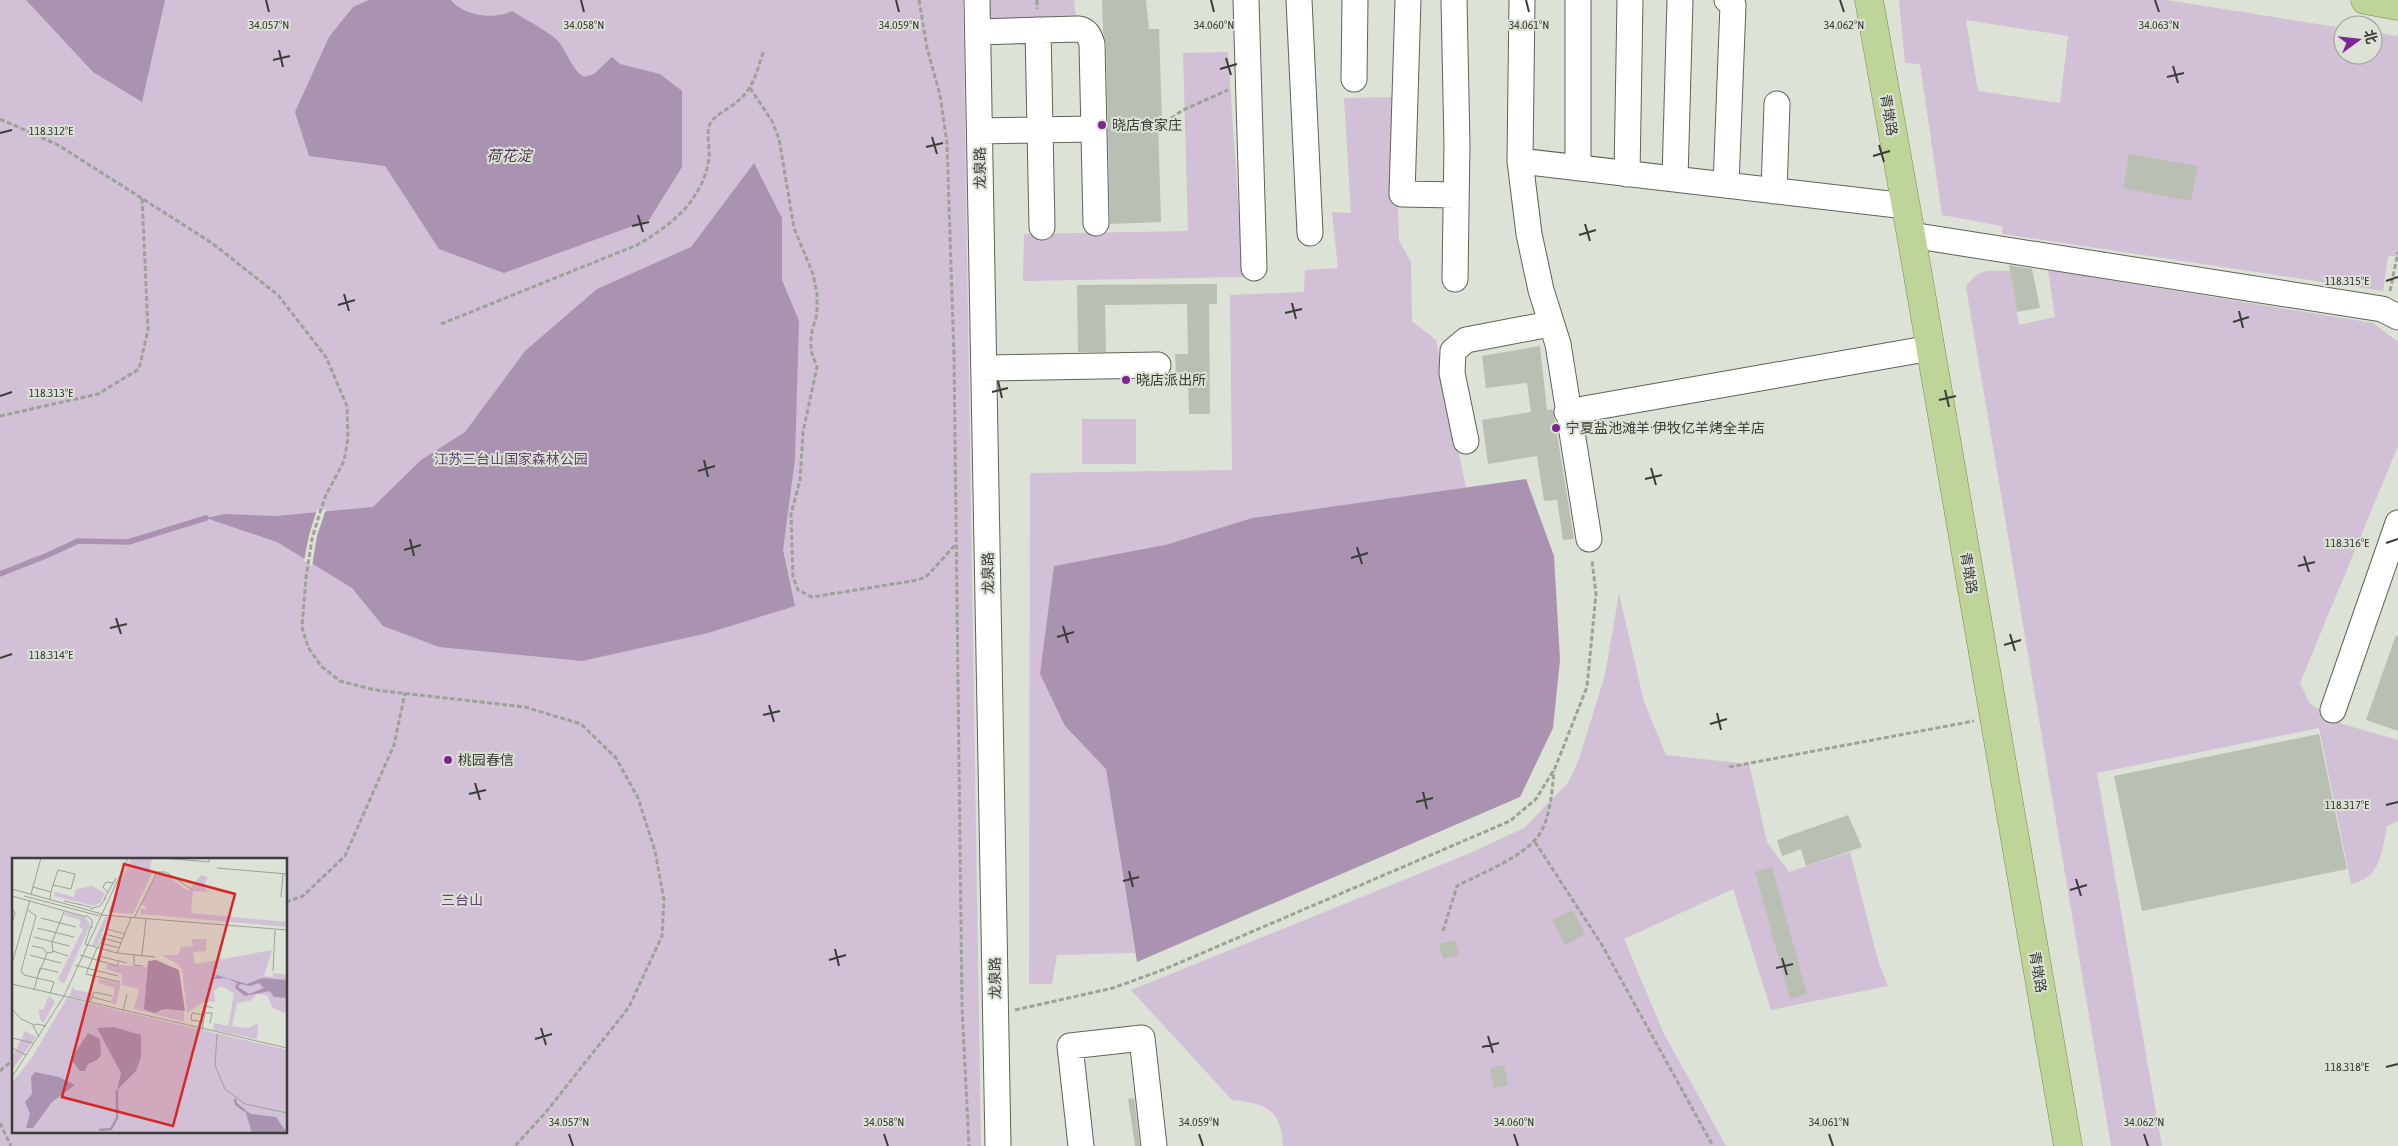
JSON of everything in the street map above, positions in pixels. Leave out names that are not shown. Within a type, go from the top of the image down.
[{"type":"main road","name":"青墩路","points":[[1868,0],[1912,236],[2068,1146]]},
{"type":"main road","points":[[2365,0],[2398,6]]},
{"type":"street","name":"龙泉路","points":[[977,0],[998,1146]]},
{"type":"street","points":[[1246,0],[1254,268]]},
{"type":"street","points":[[1299,0],[1310,233]]},
{"type":"street","points":[[1354,79],[1355,0]]},
{"type":"street","points":[[1408,0],[1402,194],[1456,195]]},
{"type":"street","points":[[1454,0],[1455,279]]},
{"type":"street","points":[[1522,0],[1520,161],[1529,234],[1550,324],[1558,344],[1589,539]]},
{"type":"street","points":[[1578,0],[1578,168]]},
{"type":"street","points":[[1626,174],[1630,0]]},
{"type":"street","points":[[1675,179],[1680,0]]},
{"type":"street","points":[[1726,185],[1734,5],[1727,0]]},
{"type":"street","points":[[978,32],[1078,29],[1085,30],[1090,36],[1092,44],[1096,223]]},
{"type":"street","points":[[1038,30],[1042,227]]},
{"type":"street","points":[[1774,191],[1777,104]]},
{"type":"street","points":[[980,131],[1094,128]]},
{"type":"street","points":[[1520,161],[1906,206]]},
{"type":"street","points":[[1912,236],[2392,314]]},
{"type":"street","points":[[1466,441],[1452,373],[1453,351],[1466,340],[1550,324]]},
{"type":"street","points":[[1568,412],[1931,348]]},
{"type":"street","points":[[984,368],[1158,365]]},
{"type":"street","points":[[2333,710],[2398,523]]},
{"type":"street","points":[[1082,1146],[1070,1046],[1142,1038],[1154,1146]]},
{"type":"path","points":[[919,0],[927,48],[940,95],[947,143],[954,356],[962,1007],[969,1146]]},
{"type":"path","points":[[441,324],[618,253],[658,233],[678,217],[700,190],[708,165],[710,124],[750,88],[764,50]]},
{"type":"path","points":[[750,88],[772,121],[779,139],[794,228],[813,274],[817,293],[816,314],[811,335],[811,351],[817,367],[804,432],[800,480],[791,514],[793,577],[798,590],[812,597],[918,580],[927,576],[956,544]]},
{"type":"path","points":[[1094,128],[1157,126],[1217,94],[1249,88]]},
{"type":"path","points":[[0,119],[58,144],[212,243],[278,295],[326,357],[347,406],[348,438],[344,460],[326,495],[312,539],[306,577],[302,627],[308,647],[321,666],[340,681],[376,690],[525,707],[581,724],[616,758],[638,798],[655,851],[664,900],[662,936],[629,1007],[546,1112],[515,1146]]},
{"type":"path","points":[[0,416],[98,394],[139,369],[148,330],[142,197]]},
{"type":"path","points":[[2392,314],[2398,252]]},
{"type":"path","points":[[996,1014],[1113,988],[1149,975],[1510,821],[1536,799],[1555,768],[1587,687],[1596,594],[1589,539]]},
{"type":"path","points":[[288,901],[303,896],[345,856],[394,745],[405,693]]},
{"type":"path","points":[[1729,767],[1994,717]]},
{"type":"path","points":[[1443,931],[1457,886],[1520,853],[1535,842],[1543,828],[1551,801],[1555,768]]},
{"type":"path","points":[[1535,842],[1602,945],[1713,1146]]},
{"type":"path","points":[[0,1071],[12,1061]]},
{"type":"path","points":[[0,1123],[11,1146]]},
{"type":"green space","name":"江苏三台山国家森林公园","points":[[0,0],[963,0],[981,1146],[0,1146]]},
{"type":"green space","points":[[983,0],[1074,0],[1076,19],[990,25]]},
{"type":"green space","points":[[1899,0],[2166,0],[2333,26],[2333,65],[2383,65],[2383,34],[2398,36],[2398,256],[2388,256],[2383,291],[2003,234],[2002,226],[1942,215],[1920,64],[1905,63]],"holes":[[[1966,20],[2068,36],[2060,103],[1978,91]]]},
{"type":"green space","points":[[1228,52],[1243,277],[1023,281],[1024,234],[1188,231],[1183,53]]},
{"type":"green space","points":[[1395,97],[1399,241],[1411,262],[1412,321],[1436,340],[1466,488],[1252,518],[1165,545],[1065,726],[1106,769],[1135,953],[1057,955],[1052,984],[1029,984],[1030,473],[1232,470],[1230,295],[1304,292],[1305,270],[1338,268],[1332,212],[1351,213],[1344,98]]},
{"type":"green space","points":[[2048,270],[2373,323],[2398,342],[2398,446],[2300,683],[2310,704],[2342,724],[2398,740],[2398,821],[2387,826],[2381,854],[2374,870],[2361,881],[2351,884],[2319,728],[2097,773],[2162,1146],[2111,1146],[1966,287],[1975,276],[1985,272],[2010,271],[2019,325],[2055,317]]},
{"type":"green space","points":[[1082,419],[1136,419],[1136,464],[1082,464]]},
{"type":"green space","points":[[1619,593],[1644,702],[1666,755],[1749,764],[1767,842],[1789,872],[1850,852],[1879,964],[1888,986],[1771,1010],[1733,889],[1624,939],[1663,1032],[1726,1146],[1283,1146],[1282,1133],[1275,1115],[1254,1103],[1232,1100],[1131,990],[1468,854],[1524,828],[1568,783],[1579,759],[1605,675]]},
{"type":"water","points":[[26,0],[165,0],[142,102],[93,72]]},
{"type":"water","name":"荷花淀","points":[[369,0],[451,0],[463,10],[488,16],[505,14],[512,11],[556,39],[575,69],[584,77],[594,74],[612,57],[620,64],[660,74],[682,91],[682,167],[649,220],[504,273],[439,249],[385,166],[309,156],[295,112],[329,37],[353,7]]},
{"type":"water","points":[[754,163],[782,218],[782,280],[799,321],[795,459],[783,550],[795,606],[708,633],[582,661],[439,647],[383,626],[352,588],[277,542],[206,518],[224,514],[276,516],[373,507],[421,460],[465,432],[525,351],[597,289],[691,247]]},
{"type":"water","points":[[1526,479],[1554,556],[1560,660],[1553,728],[1520,797],[1137,962],[1106,769],[1065,726],[1040,674],[1054,566],[1165,545],[1252,518]]},
{"type":"pier","points":[[326,509],[317,536],[312,566],[304,561],[309,535],[317,510]]},
{"type":"building","points":[[1102,0],[1146,0],[1149,29],[1159,29],[1162,121],[1158,121],[1161,222],[1110,224],[1106,44],[1103,33]]},
{"type":"building","points":[[2129,154],[2198,166],[2191,201],[2123,188]]},
{"type":"building","points":[[2009,265],[2032,269],[2040,308],[2017,312]]},
{"type":"building","points":[[1217,284],[1217,304],[1209,304],[1210,414],[1189,414],[1188,375],[1176,375],[1175,354],[1188,354],[1187,304],[1105,305],[1106,352],[1078,352],[1077,285]]},
{"type":"building","points":[[1540,346],[1547,410],[1553,409],[1574,539],[1563,540],[1557,500],[1544,501],[1537,456],[1488,464],[1482,420],[1531,412],[1527,383],[1486,388],[1482,356]]},
{"type":"building","points":[[2396,635],[2398,636],[2398,731],[2366,720]]},
{"type":"building","points":[[2319,734],[2347,869],[2142,911],[2114,776]]},
{"type":"building","points":[[1848,815],[1862,847],[1806,866],[1801,849],[1782,856],[1777,840]]},
{"type":"building","points":[[1772,867],[1807,994],[1790,999],[1755,872]]},
{"type":"building","points":[[1573,910],[1585,934],[1565,945],[1552,920]]},
{"type":"building","points":[[1455,940],[1459,955],[1443,959],[1439,944]]},
{"type":"building","points":[[1504,1065],[1508,1085],[1494,1088],[1490,1068]]},
{"type":"building","points":[[1134,1098],[1140,1146],[1135,1146],[1128,1099]]},
{"type":"waterway","points":[[0,574],[78,541],[128,542],[206,518]]},
{"type":"place","name":"晓店食家庄","points":[[1102,125]]},
{"type":"place","name":"晓店派出所","points":[[1126,380]]},
{"type":"place","name":"宁夏盐池滩羊·伊牧亿羊烤全羊店","points":[[1556,428]]},
{"type":"place","name":"桃园春信","points":[[448,760]]},
{"type":"park label","name":"三台山","points":[[462,900]]}]
